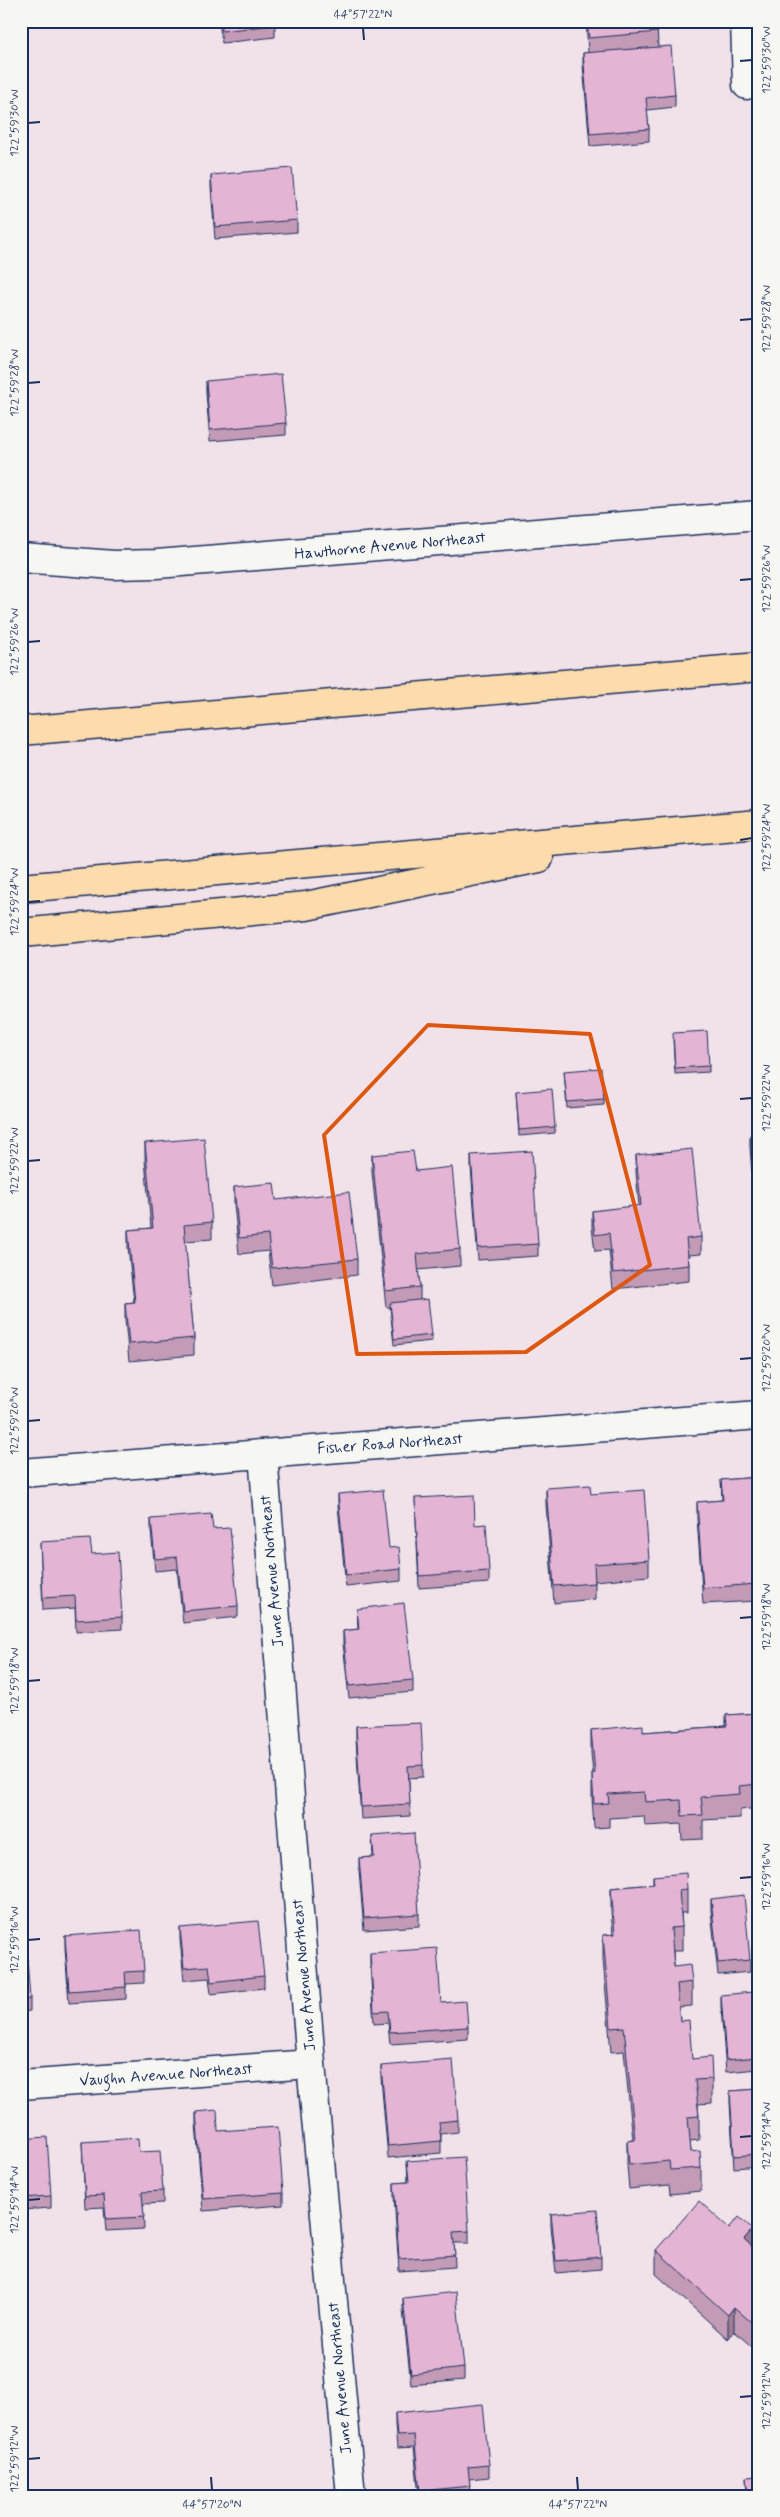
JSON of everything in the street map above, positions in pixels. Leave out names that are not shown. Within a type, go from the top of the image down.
[{"type":"highway","points":[[21,730],[759,667]]},
{"type":"highway","points":[[21,888],[759,824]]},
{"type":"highway","points":[[21,933],[306,906],[660,832]]},
{"type":"street","points":[[745,21],[747,85]]},
{"type":"street","name":"Hawthorne Avenue Northeast","points":[[21,558],[114,565],[157,564],[759,515]]},
{"type":"street","name":"Fisher Road Northeast","points":[[21,1473],[759,1415]]},
{"type":"street","name":"June Avenue Northeast","points":[[263,1454],[311,2064],[351,2496]]},
{"type":"street","name":"Vaughn Avenue Northeast","points":[[21,2086],[311,2064]]},
{"type":"highlighted area","points":[[428,1025],[590,1034],[650,1265],[526,1352],[357,1354],[324,1135]]},
{"type":"building","points":[[221,21],[275,21],[275,25],[222,31]]},
{"type":"building","points":[[587,21],[657,21],[658,32],[589,38]]},
{"type":"building","points":[[671,46],[675,95],[646,98],[649,129],[590,134],[583,53]]},
{"type":"building","points":[[292,168],[297,220],[215,227],[211,175]]},
{"type":"building","points":[[281,374],[286,423],[210,430],[206,381]]},
{"type":"building","points":[[759,1006],[759,1064],[753,1007]]},
{"type":"building","points":[[707,1031],[709,1066],[675,1068],[673,1033]]},
{"type":"building","points":[[601,1068],[604,1099],[567,1102],[564,1071]]},
{"type":"building","points":[[552,1089],[555,1127],[519,1130],[516,1092]]},
{"type":"building","points":[[759,1134],[759,1186],[754,1187],[750,1135]]},
{"type":"building","points":[[204,1138],[212,1222],[184,1225],[194,1338],[129,1344],[125,1303],[135,1302],[128,1230],[153,1228],[145,1143]]},
{"type":"building","points":[[692,1149],[701,1237],[686,1239],[689,1265],[613,1273],[609,1233],[595,1235],[592,1211],[641,1205],[636,1155]]},
{"type":"building","points":[[413,1151],[416,1171],[452,1167],[460,1249],[417,1254],[420,1287],[386,1291],[372,1155]]},
{"type":"building","points":[[532,1151],[538,1244],[478,1248],[471,1155]]},
{"type":"building","points":[[274,1183],[276,1200],[349,1192],[357,1259],[272,1268],[268,1235],[239,1238],[234,1187]]},
{"type":"building","points":[[428,1299],[432,1335],[394,1339],[390,1303]]},
{"type":"building","points":[[759,1477],[759,1614],[757,1584],[703,1588],[697,1502],[723,1500],[721,1480]]},
{"type":"building","points":[[590,1485],[591,1494],[644,1490],[649,1560],[594,1564],[595,1583],[554,1586],[546,1488]]},
{"type":"building","points":[[383,1490],[389,1548],[399,1547],[401,1569],[346,1575],[338,1494]]},
{"type":"building","points":[[474,1495],[475,1525],[486,1524],[489,1571],[419,1576],[415,1498]]},
{"type":"building","points":[[211,1514],[213,1529],[230,1528],[238,1606],[183,1611],[177,1557],[155,1559],[151,1519]]},
{"type":"building","points":[[90,1539],[92,1554],[118,1552],[122,1617],[76,1620],[75,1596],[43,1598],[40,1542]]},
{"type":"building","points":[[404,1603],[413,1680],[349,1686],[343,1631],[359,1629],[357,1609]]},
{"type":"building","points":[[759,1713],[759,1784],[739,1786],[740,1794],[701,1797],[703,1815],[682,1816],[681,1800],[645,1802],[644,1792],[608,1794],[609,1803],[594,1804],[592,1774],[595,1773],[591,1730],[643,1725],[643,1732],[727,1726],[726,1715]]},
{"type":"building","points":[[421,1723],[423,1765],[408,1766],[410,1804],[361,1807],[356,1726]]},
{"type":"building","points":[[414,1833],[419,1914],[364,1918],[359,1858],[374,1857],[372,1836]]},
{"type":"building","points":[[686,1873],[687,1889],[679,1890],[682,1927],[671,1928],[674,1967],[690,1965],[692,1982],[677,1984],[680,2021],[689,2020],[692,2059],[711,2057],[712,2079],[695,2080],[699,2116],[688,2117],[691,2152],[700,2151],[701,2168],[670,2170],[669,2161],[629,2165],[627,2141],[635,2140],[624,2027],[611,2028],[603,1935],[615,1934],[611,1888],[654,1884],[653,1876]]},
{"type":"building","points":[[744,1895],[750,1960],[718,1963],[711,1899]]},
{"type":"building","points":[[258,1921],[264,1976],[211,1982],[209,1966],[184,1968],[180,1928]]},
{"type":"building","points":[[141,1930],[144,1971],[125,1972],[126,1987],[69,1991],[65,1936]]},
{"type":"building","points":[[21,1944],[26,1944],[30,1999],[21,2000]]},
{"type":"building","points":[[437,1948],[441,2003],[466,2001],[468,2027],[390,2032],[388,2011],[374,2012],[370,1953]]},
{"type":"building","points":[[753,1992],[758,2057],[726,2060],[721,1995]]},
{"type":"building","points":[[453,2060],[458,2120],[439,2122],[441,2141],[388,2146],[381,2066]]},
{"type":"building","points":[[759,2089],[759,2154],[734,2156],[730,2091]]},
{"type":"building","points":[[217,2110],[218,2131],[278,2127],[283,2193],[203,2199],[196,2112]]},
{"type":"building","points":[[47,2137],[51,2196],[21,2198],[21,2139]]},
{"type":"building","points":[[138,2138],[139,2152],[160,2151],[163,2191],[142,2192],[144,2217],[106,2219],[104,2195],[85,2196],[82,2142]]},
{"type":"building","points":[[464,2157],[469,2231],[453,2232],[455,2255],[399,2259],[394,2183],[409,2182],[407,2161]]},
{"type":"building","points":[[699,2201],[729,2228],[739,2217],[753,2229],[744,2239],[759,2253],[759,2329],[734,2307],[728,2315],[656,2250]]},
{"type":"building","points":[[597,2210],[601,2257],[556,2261],[551,2214]]},
{"type":"building","points":[[456,2292],[464,2368],[411,2374],[403,2298]]},
{"type":"building","points":[[483,2404],[489,2465],[468,2467],[470,2486],[420,2491],[414,2435],[397,2436],[395,2413]]},
{"type":"building","points":[[759,2476],[759,2496],[748,2496],[746,2477]]}]
